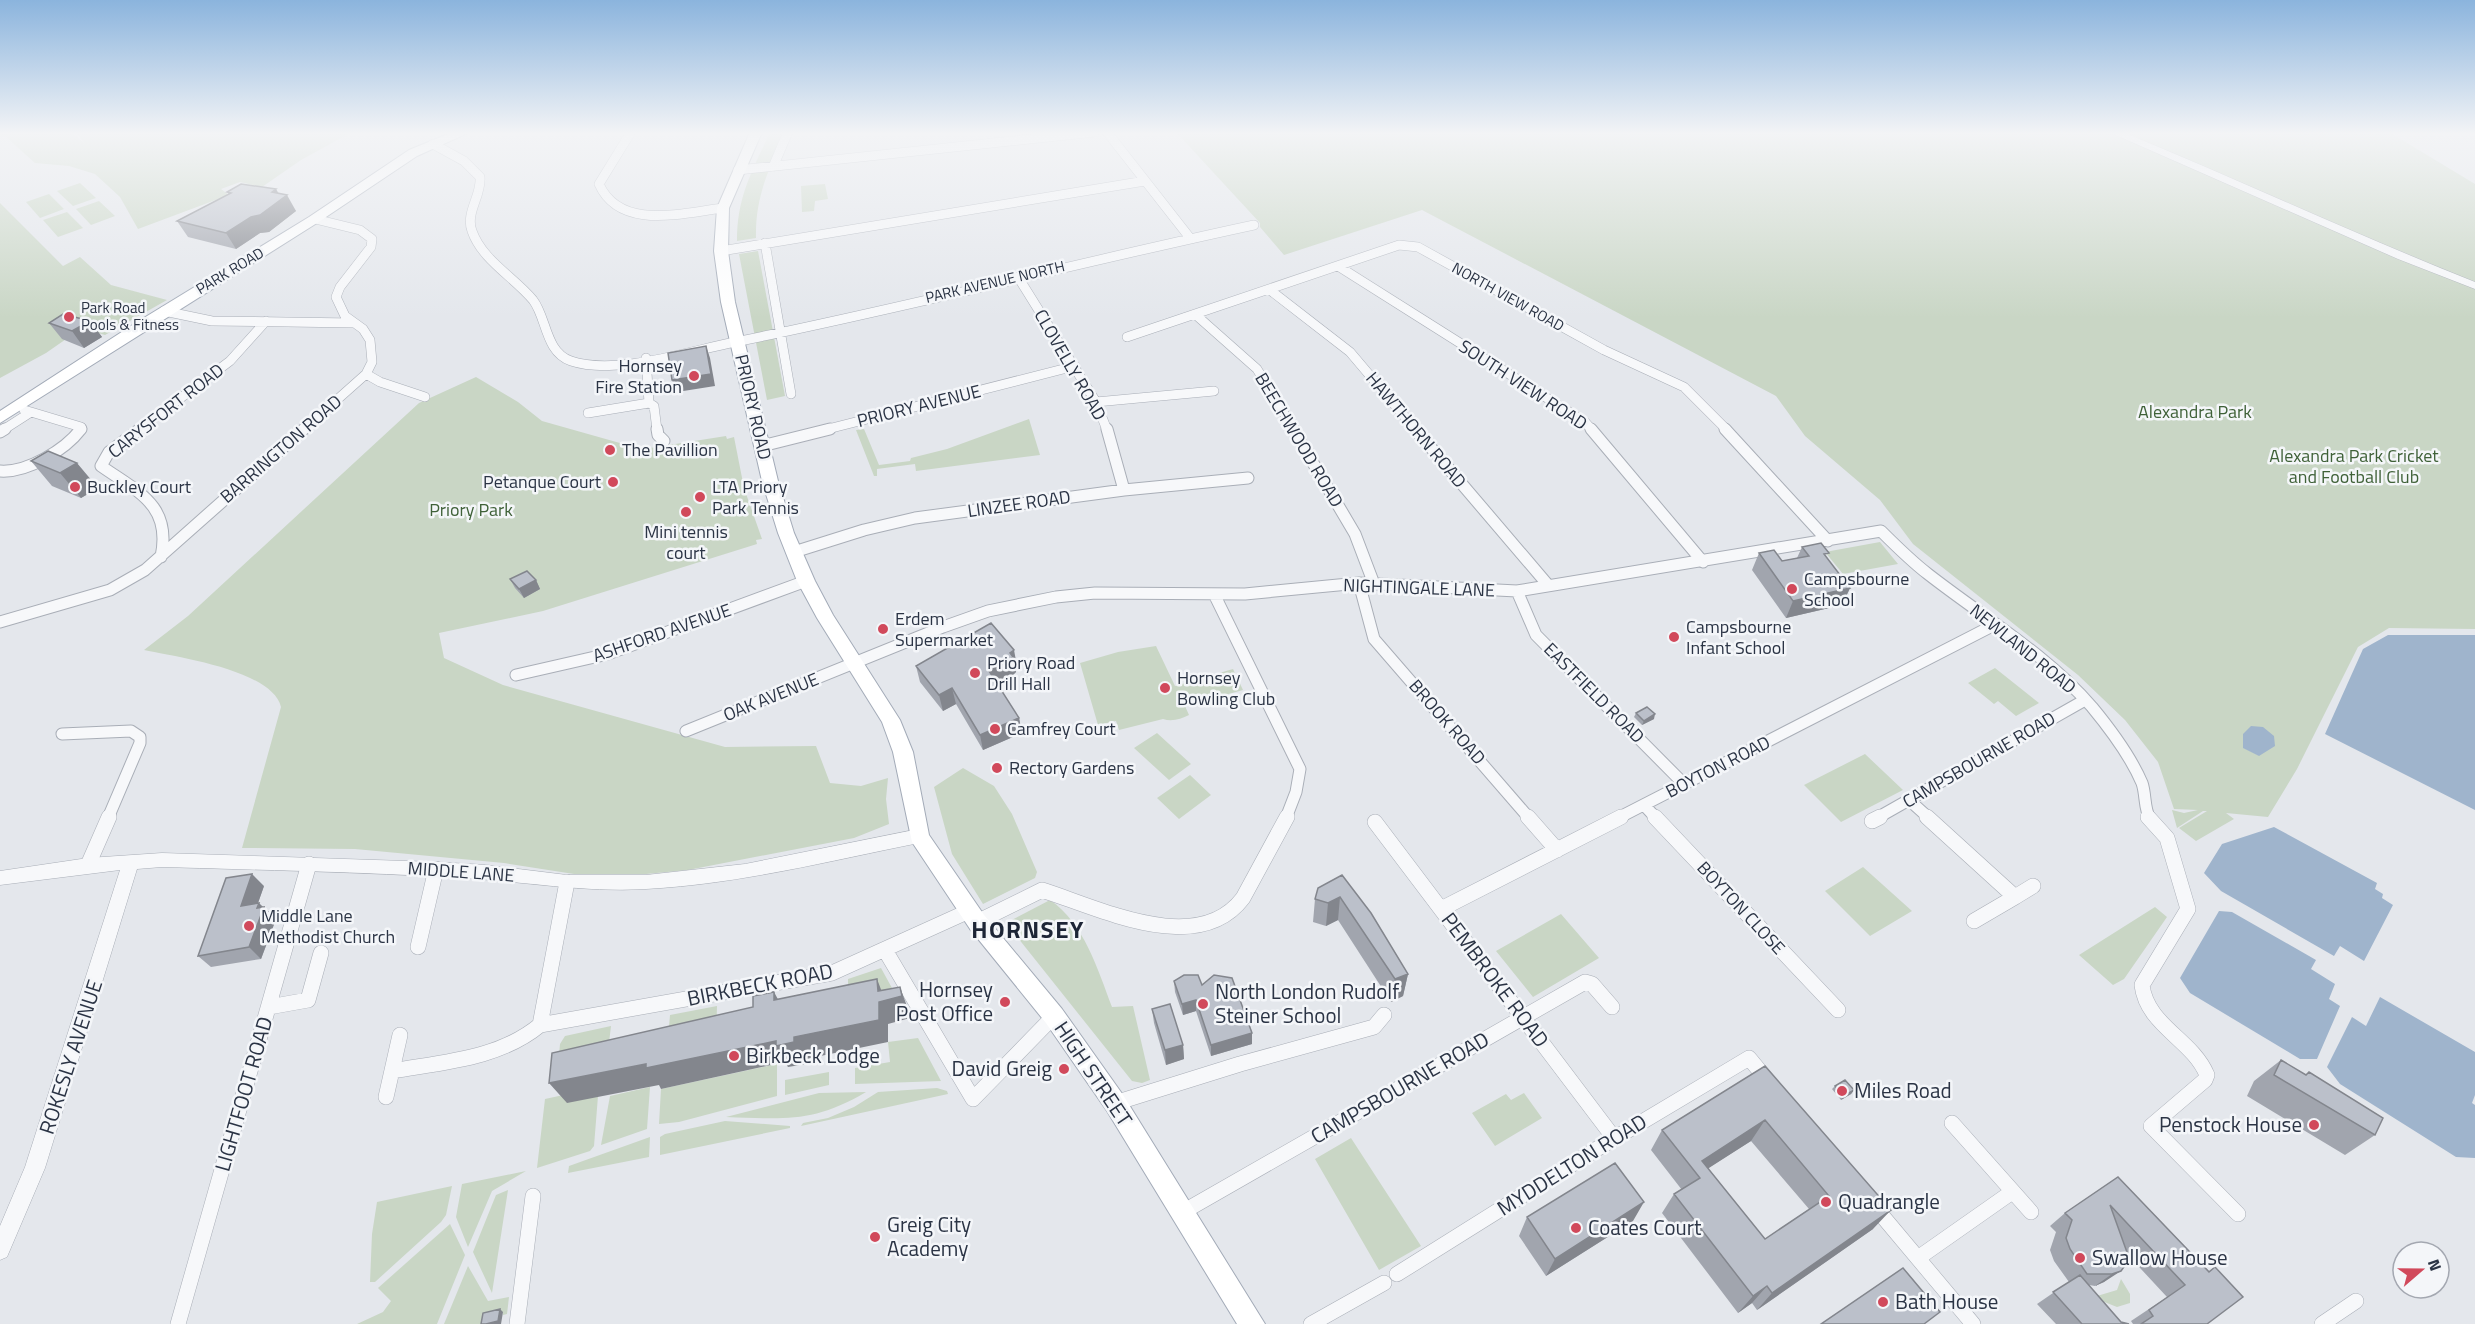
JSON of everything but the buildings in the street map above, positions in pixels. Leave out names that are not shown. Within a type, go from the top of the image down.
[{"type":"main road","name":"PARK ROAD","points":[[0,418],[164,311],[315,219],[352,194]]},
{"type":"main road","name":"PRIORY ROAD","points":[[729,194],[723,208],[721,250],[737,341],[773,495],[806,581],[891,720],[899,740],[919,836]]},
{"type":"main road","name":"HIGH STREET","points":[[919,836],[973,916],[1054,1016],[1115,1103],[1181,1213],[1252,1324]]},
{"type":"street","name":"PARK AVENUE NORTH","points":[[479,194],[470,220],[473,236],[537,306],[558,353],[571,361],[589,365],[646,358],[780,333],[1254,225]]},
{"type":"street","points":[[601,194],[610,205],[623,212],[648,215],[723,208]]},
{"type":"street","points":[[721,250],[1067,194]]},
{"type":"street","points":[[1155,194],[1190,238]]},
{"type":"street","points":[[2263,194],[2428,268],[2475,286]]},
{"type":"street","points":[[315,219],[360,230],[372,239],[371,247],[340,287],[336,297],[341,311],[363,328],[370,340],[372,362],[366,374],[380,382],[425,397]]},
{"type":"street","points":[[765,243],[790,394]]},
{"type":"street","name":"NORTH VIEW ROAD","points":[[1127,337],[1399,245],[1418,247],[1604,350],[1684,387],[1700,400],[1828,541]]},
{"type":"street","name":"SOUTH VIEW ROAD","points":[[1338,266],[1586,422],[1703,562]]},
{"type":"street","name":"CLOVELLY ROAD","points":[[1018,277],[1096,402],[1111,439],[1124,490]]},
{"type":"street","name":"HAWTHORN ROAD","points":[[1270,290],[1350,352],[1548,585]]},
{"type":"street","points":[[164,311],[201,320],[354,323]]},
{"type":"street","points":[[324,321],[335,317],[341,311]]},
{"type":"street","name":"BEECHWOOD ROAD","points":[[1196,315],[1257,369],[1267,384],[1355,534],[1374,584]]},
{"type":"street","name":"CARYSFORT ROAD","points":[[167,534],[151,501],[101,466],[102,461],[109,452],[230,361],[266,321]]},
{"type":"street","points":[[646,358],[649,404]]},
{"type":"street","name":"PRIORY AVENUE","points":[[762,446],[1075,366]]},
{"type":"street","name":"BARRINGTON ROAD","points":[[0,622],[110,590],[161,557],[366,374]]},
{"type":"street","points":[[1096,402],[1214,391]]},
{"type":"street","points":[[588,413],[649,404],[654,406],[658,435],[664,441]]},
{"type":"street","points":[[0,471],[8,473],[24,469],[81,430],[81,427],[16,408]]},
{"type":"street","points":[[0,432],[31,412]]},
{"type":"street","name":"LINZEE ROAD","points":[[794,552],[864,530],[915,518],[1124,490],[1248,478]]},
{"type":"street","name":"NIGHTINGALE LANE","points":[[856,664],[943,627],[988,611],[1056,597],[1095,593],[1214,594],[1359,583],[1517,591],[1881,531]]},
{"type":"street","name":"NEWLAND ROAD","points":[[1881,531],[1916,564],[2051,667],[2085,700],[2115,735],[2145,788],[2149,801],[2147,815],[2167,838],[2188,909],[2142,985],[2142,995],[2158,1019],[2200,1056],[2207,1075],[2205,1080],[2151,1126],[2238,1214]]},
{"type":"street","points":[[161,557],[167,534],[188,532]]},
{"type":"street","name":"ASHFORD AVENUE","points":[[516,675],[608,654],[806,581]]},
{"type":"street","name":"BROOK ROAD","points":[[1359,583],[1374,639],[1557,850]]},
{"type":"street","name":"EASTFIELD ROAD","points":[[1517,591],[1536,635],[1684,784]]},
{"type":"street","points":[[973,916],[1042,890],[1147,923],[1184,927],[1210,924],[1222,918],[1245,896],[1277,836],[1300,785],[1300,769],[1214,594]]},
{"type":"street","name":"BOYTON ROAD","points":[[1441,909],[1996,624]]},
{"type":"street","name":"OAK AVENUE","points":[[686,731],[856,664]]},
{"type":"street","name":"CAMPSBOURNE ROAD","points":[[1872,821],[2085,700]]},
{"type":"street","points":[[62,734],[131,731],[140,737],[88,865]]},
{"type":"street","points":[[1909,800],[2015,897]]},
{"type":"street","name":"BOYTON CLOSE","points":[[1644,805],[1838,1010]]},
{"type":"street","name":"PEMBROKE ROAD","points":[[1375,822],[1614,1138]]},
{"type":"street","name":"MIDDLE LANE","points":[[0,878],[131,861],[436,868],[567,882],[646,882],[690,879],[801,861],[919,836]]},
{"type":"street","name":"ROKESLY AVENUE","points":[[0,1250],[35,1168],[131,861]]},
{"type":"street","name":"LIGHTFOOT ROAD","points":[[178,1324],[309,864]]},
{"type":"street","points":[[418,947],[436,868]]},
{"type":"street","points":[[392,1071],[480,1053],[519,1042],[540,1025],[567,882]]},
{"type":"street","points":[[1974,921],[2033,886]]},
{"type":"street","name":"BIRKBECK ROAD","points":[[540,1025],[832,974],[885,950],[973,916]]},
{"type":"street","points":[[885,950],[973,1099],[1054,1016]]},
{"type":"street","points":[[269,1008],[308,1000],[321,953]]},
{"type":"street","name":"CAMPSBOURNE ROAD","points":[[1181,1213],[1523,1017],[1589,982],[1612,1007]]},
{"type":"street","points":[[1115,1103],[1240,1064],[1374,1027],[1384,1015]]},
{"type":"street","points":[[386,1097],[400,1035]]},
{"type":"street","name":"MYDDELTON ROAD","points":[[1311,1324],[1390,1279],[1614,1138],[1749,1058],[1780,1095]]},
{"type":"street","points":[[1952,1123],[2031,1212]]},
{"type":"street","points":[[1862,1191],[1973,1324]]},
{"type":"street","points":[[1918,1258],[2012,1192]]},
{"type":"street","points":[[517,1324],[533,1196]]},
{"type":"street","points":[[2322,1324],[2356,1301]]},
{"type":"green space","points":[[49,194],[64,209],[40,218],[26,202]]},
{"type":"green space","points":[[60,194],[92,194],[96,198],[73,206]]},
{"type":"green space","points":[[117,194],[229,195],[138,229]]},
{"type":"green space","points":[[744,194],[762,194],[756,223],[756,238],[737,241],[738,225]]},
{"type":"green space","points":[[801,194],[827,194],[828,199],[815,201],[814,211],[802,212]]},
{"type":"green space","name":"Alexandra Park","points":[[1233,194],[2475,194],[2475,629],[2389,628],[2358,647],[2297,769],[2268,817],[2226,813],[2234,819],[2196,841],[2179,828],[2207,811],[2203,811],[2177,828],[2172,810],[2184,813],[2198,810],[2174,809],[2158,762],[2125,720],[2078,675],[1913,544],[1880,500],[1805,436],[1776,396],[1422,210],[1284,255],[1260,227],[1260,223]]},
{"type":"green space","points":[[99,201],[115,216],[91,225],[76,209]]},
{"type":"green space","name":"Park Road Pools & Fitness","points":[[0,203],[63,266],[80,257],[111,285],[167,300],[105,335],[82,328],[46,353],[0,378]]},
{"type":"green space","points":[[67,212],[83,228],[58,237],[43,220]]},
{"type":"green space","points":[[758,251],[785,396],[767,400],[739,254]]},
{"type":"green space","name":"Priory Park","points":[[476,377],[518,402],[542,421],[634,447],[650,448],[726,436],[727,439],[734,437],[744,488],[762,539],[756,540],[757,544],[543,611],[439,633],[444,658],[503,685],[725,747],[816,746],[830,783],[861,786],[888,778],[886,799],[889,824],[854,838],[688,870],[646,874],[574,874],[504,863],[355,849],[242,848],[281,707],[274,694],[260,683],[242,675],[199,661],[144,650],[188,616],[419,403]]},
{"type":"green space","points":[[1029,419],[1040,455],[916,471],[915,464],[877,469],[877,476],[874,476],[856,430],[864,429],[879,465],[910,461],[911,458],[947,449]]},
{"type":"green space","points":[[1880,542],[1898,564],[1843,574],[1825,552]]},
{"type":"green space","name":"Hornsey Bowling Club","points":[[1156,646],[1175,686],[1233,669],[1243,690],[1185,706],[1189,715],[1176,720],[1163,719],[1119,730],[1116,721],[1098,725],[1080,663],[1118,652]]},
{"type":"green space","points":[[1995,668],[2039,703],[2016,716],[1998,701],[1994,704],[1968,683]]},
{"type":"green space","points":[[1157,733],[1191,764],[1169,780],[1134,748]]},
{"type":"green space","points":[[1865,754],[1903,790],[1841,822],[1804,785]]},
{"type":"green space","points":[[963,768],[994,786],[1012,814],[1037,872],[1035,878],[983,904],[952,854],[934,787]]},
{"type":"green space","points":[[1190,775],[1211,795],[1179,819],[1157,798]]},
{"type":"green space","points":[[1863,867],[1912,911],[1870,936],[1825,891]]},
{"type":"green space","points":[[1050,900],[1062,910],[1081,934],[1112,1007],[1133,1006],[1150,1080],[1142,1083],[1132,1081],[1006,923]]},
{"type":"green space","points":[[2155,907],[2167,917],[2124,979],[2113,985],[2079,955]]},
{"type":"green space","points":[[1561,914],[1599,958],[1533,997],[1496,951]]},
{"type":"green space","points":[[881,968],[898,999],[848,1000],[848,979]]},
{"type":"green space","points":[[717,1006],[716,1040],[667,1050],[670,1015]]},
{"type":"green space","points":[[611,1026],[608,1051],[558,1066],[560,1044],[565,1036]]},
{"type":"green space","points":[[918,1038],[941,1081],[855,1084],[855,1068],[890,1062],[888,1042]]},
{"type":"green space","points":[[777,1064],[777,1096],[679,1122],[659,1124],[661,1089]]},
{"type":"green space","points":[[829,1072],[829,1085],[785,1095],[785,1080]]},
{"type":"green space","points":[[650,1087],[647,1129],[601,1145],[610,1096]]},
{"type":"green space","points":[[937,1088],[947,1091],[948,1094],[801,1126],[803,1123],[828,1118],[854,1107],[878,1092]]},
{"type":"green space","points":[[866,1092],[830,1109],[798,1117],[726,1117],[819,1093]]},
{"type":"green space","points":[[1524,1093],[1542,1118],[1495,1146],[1472,1113],[1506,1094],[1511,1100]]},
{"type":"green space","points":[[568,1094],[598,1096],[594,1146],[590,1151],[537,1168],[545,1099]]},
{"type":"green space","points":[[725,1121],[790,1126],[790,1128],[660,1155],[660,1137],[665,1134]]},
{"type":"green space","points":[[650,1137],[649,1157],[568,1173],[569,1166]]},
{"type":"green space","points":[[1351,1138],[1421,1246],[1379,1270],[1315,1159]]},
{"type":"green space","points":[[526,1171],[492,1191],[468,1247],[456,1217],[462,1184]]},
{"type":"green space","points":[[452,1186],[446,1215],[441,1222],[375,1282],[370,1282],[372,1234],[377,1202]]},
{"type":"green space","points":[[508,1190],[492,1293],[473,1252],[496,1195]]},
{"type":"green space","points":[[450,1224],[465,1255],[437,1324],[357,1324],[383,1312],[391,1301],[378,1288]]},
{"type":"green space","points":[[468,1266],[488,1301],[509,1297],[507,1314],[503,1315],[503,1312],[486,1324],[444,1324]]},
{"type":"green space","points":[[2121,1279],[2130,1294],[2130,1303],[2117,1307],[2102,1301],[2097,1296],[2117,1290]]},
{"type":"water","points":[[2388,635],[2475,635],[2475,810],[2325,734],[2363,649]]},
{"type":"water","points":[[2251,726],[2263,727],[2274,736],[2275,746],[2259,756],[2243,748],[2243,734]]},
{"type":"water","points":[[2274,827],[2377,883],[2375,889],[2383,894],[2382,898],[2393,905],[2364,961],[2340,946],[2334,956],[2221,891],[2204,873],[2222,844]]},
{"type":"water","points":[[2219,911],[2232,912],[2316,960],[2311,969],[2335,984],[2329,999],[2340,1006],[2317,1059],[2300,1059],[2190,993],[2180,978]]},
{"type":"water","points":[[2380,997],[2475,1052],[2475,1095],[2472,1103],[2475,1105],[2475,1158],[2456,1157],[2340,1084],[2327,1067],[2352,1017],[2366,1026]]},
{"type":"place","name":"Park Road Pools & Fitness","points":[[69,317]]},
{"type":"place","name":"Hornsey Fire Station","points":[[694,376]]},
{"type":"place","name":"The Pavillion","points":[[610,450]]},
{"type":"place","name":"Petanque Court","points":[[613,482]]},
{"type":"place","name":"Buckley Court","points":[[75,487]]},
{"type":"place","name":"LTA Priory Park Tennis","points":[[700,497]]},
{"type":"place","name":"Mini tennis court","points":[[686,512]]},
{"type":"place","name":"Campsbourne School","points":[[1792,589]]},
{"type":"place","name":"Erdem Supermarket","points":[[883,629]]},
{"type":"place","name":"Campsbourne Infant School","points":[[1674,637]]},
{"type":"place","name":"Priory Road Drill Hall","points":[[975,673]]},
{"type":"place","name":"Hornsey Bowling Club","points":[[1165,688]]},
{"type":"place","name":"Camfrey Court","points":[[995,729]]},
{"type":"place","name":"Rectory Gardens","points":[[997,768]]},
{"type":"place","name":"Middle Lane Methodist Church","points":[[249,926]]},
{"type":"place","name":"Hornsey Post Office","points":[[1005,1002]]},
{"type":"place","name":"North London Rudolf Steiner School","points":[[1203,1004]]},
{"type":"place","name":"Birkbeck Lodge","points":[[734,1056]]},
{"type":"place","name":"David Greig","points":[[1064,1069]]},
{"type":"place","name":"Miles Road","points":[[1842,1091]]},
{"type":"place","name":"Penstock House","points":[[2314,1125]]},
{"type":"place","name":"Quadrangle","points":[[1826,1202]]},
{"type":"place","name":"Coates Court","points":[[1576,1228]]},
{"type":"place","name":"Greig City Academy","points":[[875,1237]]},
{"type":"place","name":"Swallow House","points":[[2080,1258]]},
{"type":"place","name":"Bath House","points":[[1883,1302]]},
{"type":"district","name":"HORNSEY","points":[[1028,930]]},
{"type":"park label","name":"Alexandra Park Cricket and Football Club","points":[[2354,466]]}]
